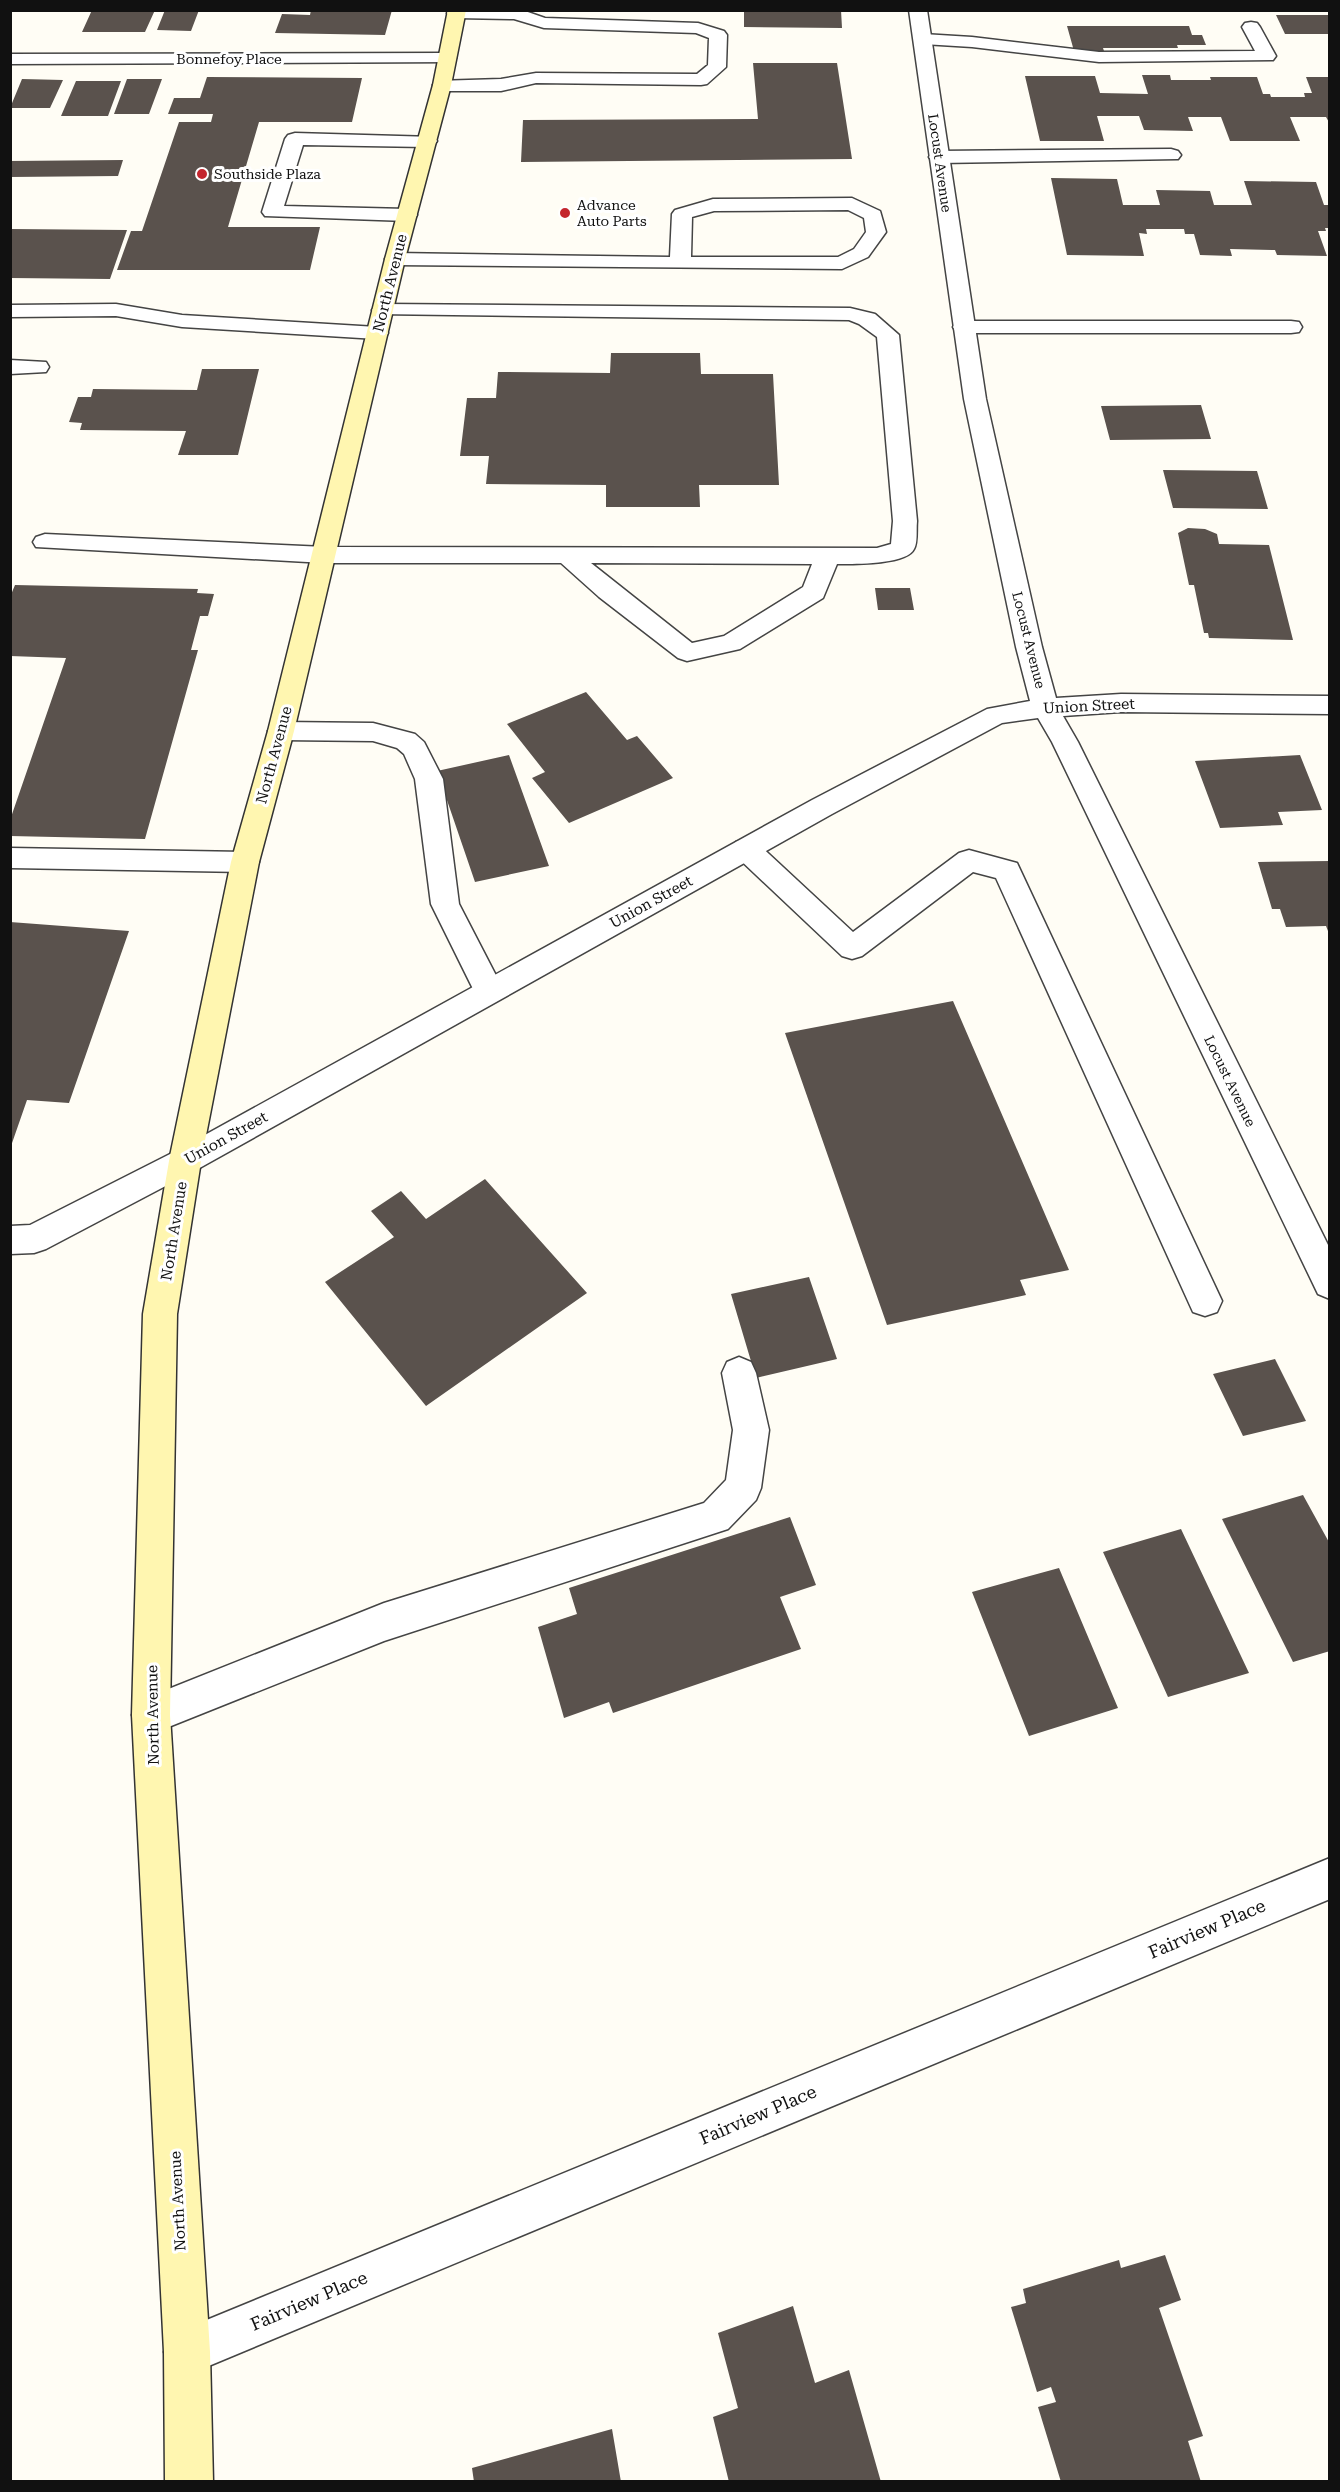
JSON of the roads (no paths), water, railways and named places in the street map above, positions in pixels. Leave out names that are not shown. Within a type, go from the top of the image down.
[{"type":"main road","name":"North Avenue","points":[[189,2481],[187,2352],[151,1715],[160,1314],[185,1161],[245,862],[281,731],[325,555],[395,259],[444,72],[457,12]]},
{"type":"street","name":"Locust Avenue","points":[[918,10],[975,399],[1029,647],[1045,708],[1065,742],[1329,1284]]},
{"type":"street","name":"Bonnefoy Place","points":[[10,58],[444,72],[501,85],[536,78],[702,80],[717,67],[717,35],[698,28],[544,23],[516,14],[457,12]]},
{"type":"street","points":[[922,39],[972,42],[1099,57],[1267,56],[1251,27]]},
{"type":"street","points":[[407,215],[272,212],[294,139],[426,141]]},
{"type":"street","points":[[939,158],[1171,155]]},
{"type":"street","points":[[395,259],[680,263],[842,263],[861,253],[876,232],[873,215],[852,204],[713,205],[682,214],[680,263]]},
{"type":"street","points":[[10,311],[116,310],[182,321],[380,321],[850,314],[867,319],[888,335],[906,521],[903,548],[878,556],[325,555],[45,542]]},
{"type":"street","points":[[964,327],[1291,327]]},
{"type":"street","points":[[10,367],[38,367]]},
{"type":"street","points":[[567,555],[608,591],[687,652],[731,643],[814,592],[827,556]]},
{"type":"street","name":"Union Street","points":[[10,1240],[34,1239],[185,1161],[746,849],[996,715],[1045,708],[1121,703],[1329,705]]},
{"type":"street","points":[[281,731],[374,732],[406,741],[415,749],[429,779],[445,904],[489,991]]},
{"type":"street","points":[[746,849],[852,948],[969,860],[1007,870],[1205,1301]]},
{"type":"street","points":[[10,858],[245,862]]},
{"type":"street","points":[[151,1715],[384,1622],[715,1517],[742,1488],[751,1430],[739,1373]]},
{"type":"street","name":"Fairview Place","points":[[187,2352],[1329,1878]]},
{"type":"place","name":"Southside Plaza","points":[[202,174]]},
{"type":"place","name":"Advance Auto Parts","points":[[565,213]]}]
